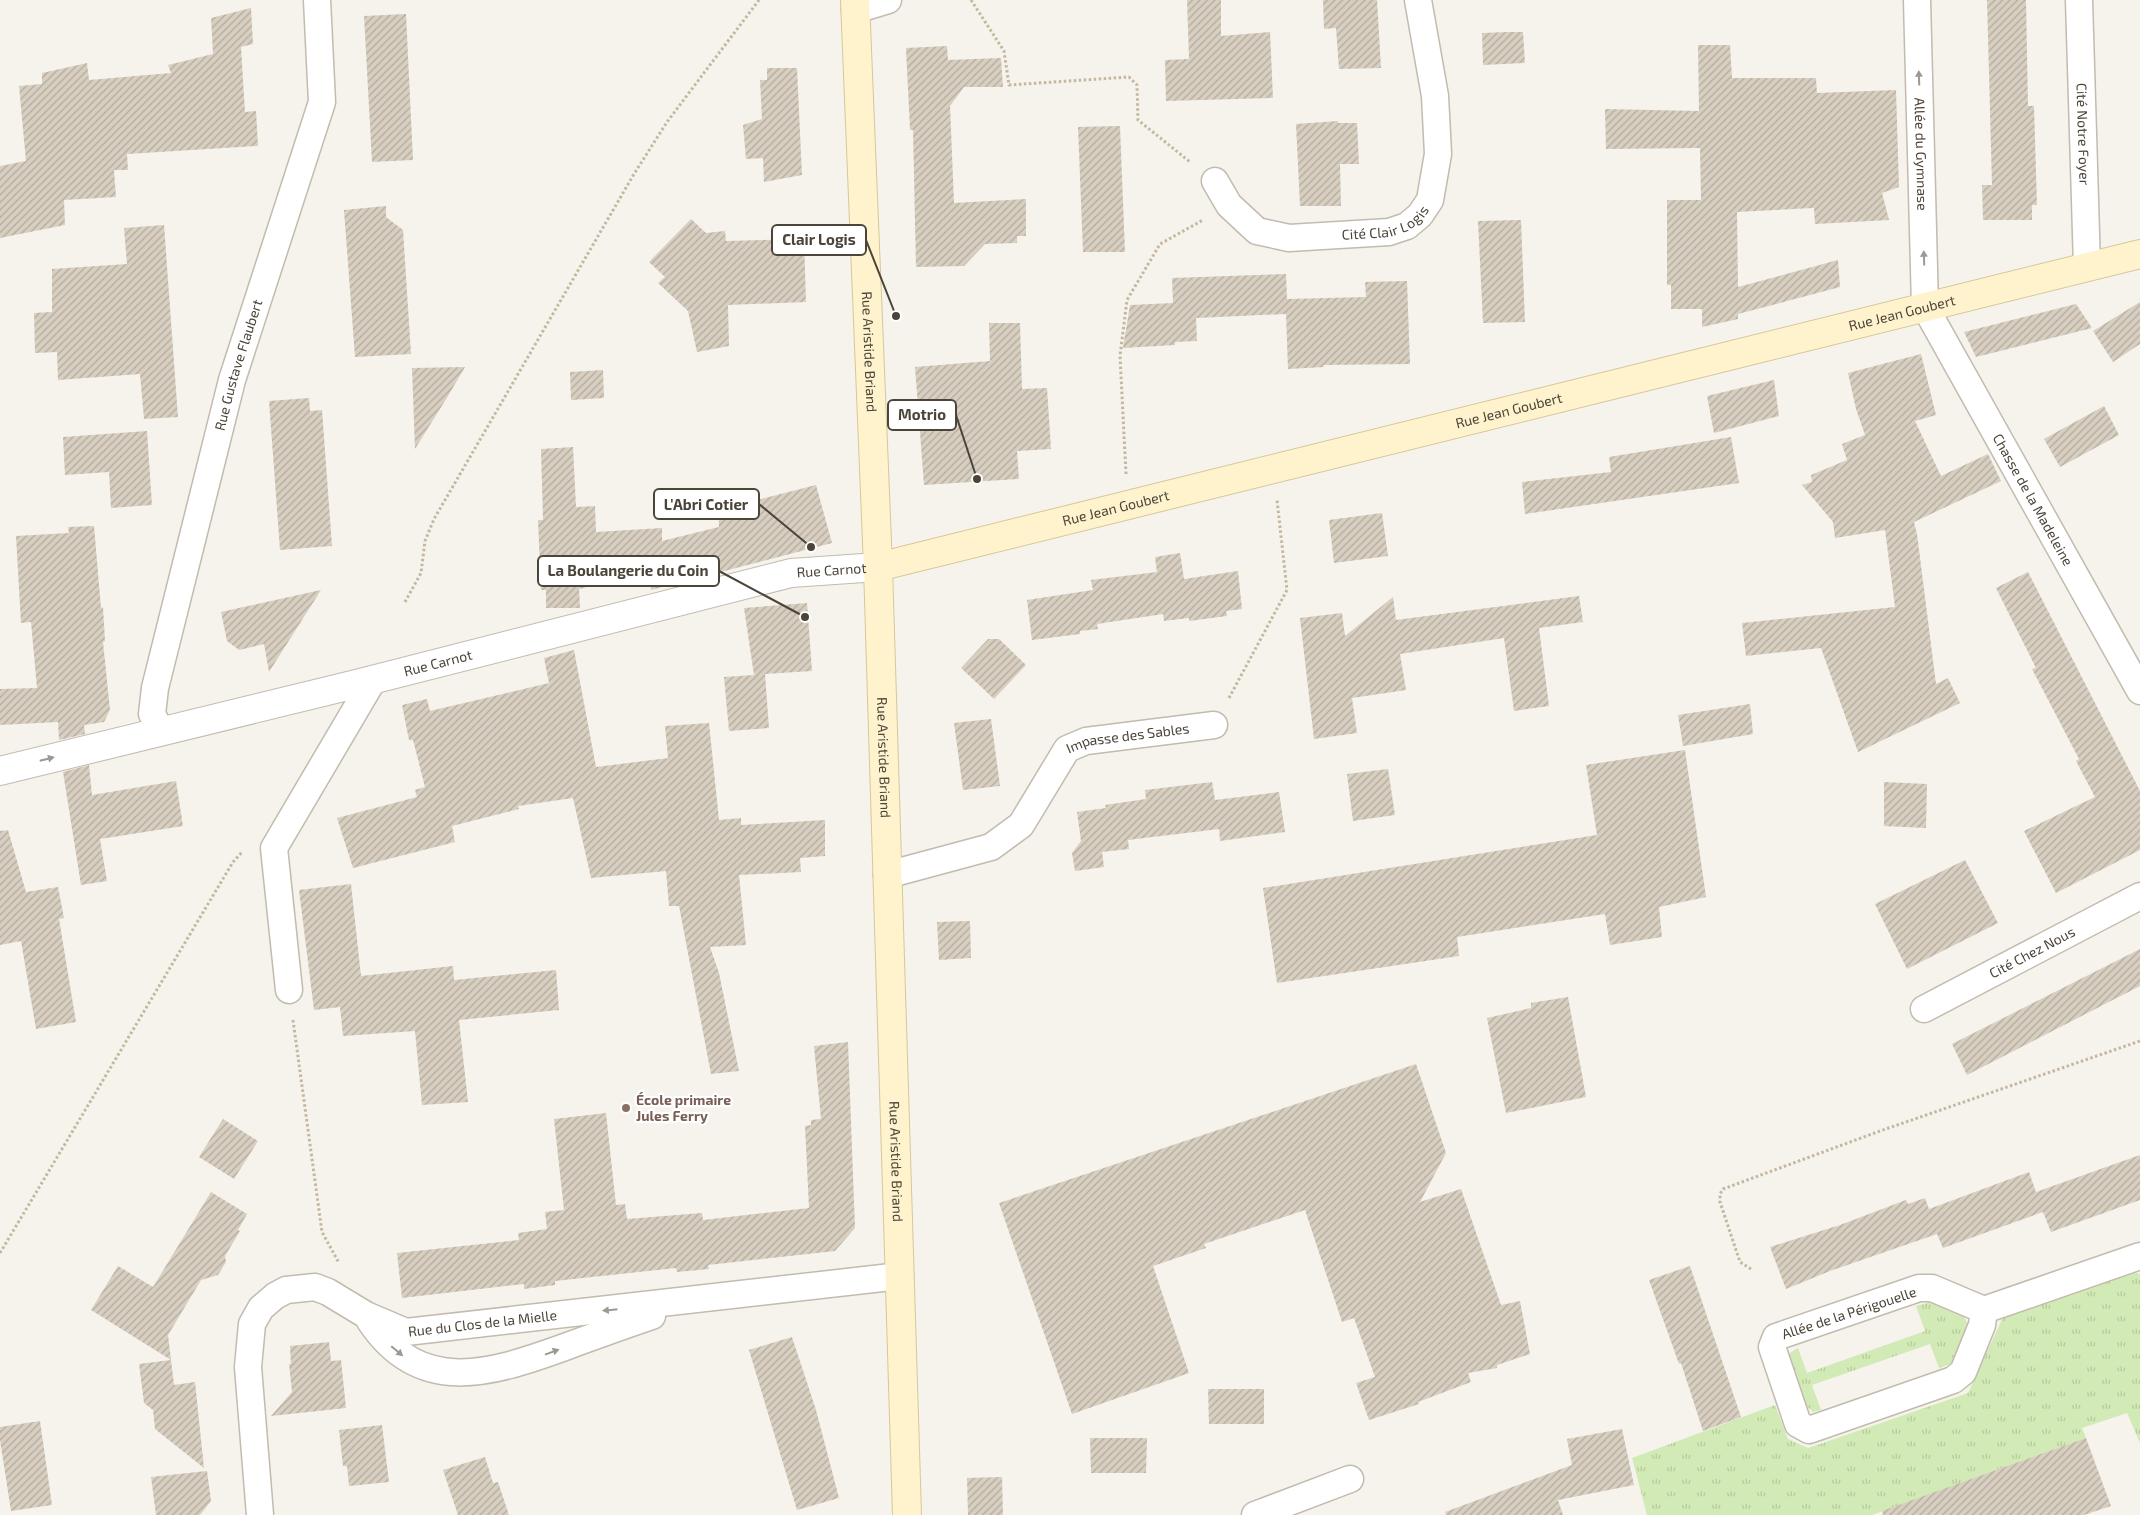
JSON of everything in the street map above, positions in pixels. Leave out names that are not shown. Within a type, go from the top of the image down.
[{"type":"main road","name":"Rue Aristide Briand","points":[[855,5],[878,567],[907,1515]]},
{"type":"main road","name":"Rue Jean Goubert","points":[[878,567],[2140,254]]},
{"type":"street","name":"Rue Gustave Flaubert","points":[[161,731],[152,714],[155,688],[232,380],[322,102],[317,0]]},
{"type":"street","points":[[855,5],[888,0]]},
{"type":"street","name":"Cité Clair Logis","points":[[1215,181],[1229,205],[1257,231],[1289,238],[1389,232],[1407,226],[1420,215],[1430,200],[1438,154],[1435,96],[1418,0]]},
{"type":"street","name":"Allée du Gymnase","points":[[1917,0],[1925,307]]},
{"type":"street","name":"Cité Notre Foyer","points":[[2079,0],[2087,267]]},
{"type":"street","name":"Chasse de la Madeleine","points":[[1925,307],[2140,691]]},
{"type":"street","name":"Rue Carnot","points":[[0,771],[373,680],[791,573],[878,567]]},
{"type":"street","points":[[288,990],[274,848],[373,680]]},
{"type":"street","name":"Impasse des Sables","points":[[887,875],[991,847],[1021,825],[1067,749],[1086,741],[1214,725]]},
{"type":"street","name":"Cité Chez Nous","points":[[1924,1009],[2140,896]]},
{"type":"street","points":[[1984,1310],[2140,1256]]},
{"type":"street","name":"Rue du Clos de la Mielle","points":[[260,1515],[248,1367],[252,1324],[256,1315],[275,1296],[286,1290],[315,1287],[328,1292],[366,1315],[406,1332],[693,1301],[900,1276]]},
{"type":"street","name":"Allée de la Périgouelle","points":[[1919,1288],[1932,1288],[1984,1310],[1982,1324],[1963,1372],[1953,1380],[1809,1430],[1798,1424],[1772,1346],[1776,1336],[1919,1288]]},
{"type":"street","points":[[366,1315],[382,1338],[408,1360],[431,1369],[456,1372],[486,1371],[513,1366],[693,1301]]},
{"type":"street","points":[[1255,1515],[1350,1479]]},
{"type":"path","points":[[405,602],[421,573],[427,533],[434,519],[629,182],[667,122],[759,0]]},
{"type":"path","points":[[971,0],[1004,51],[1009,85],[1129,77],[1137,84],[1138,120],[1215,181]]},
{"type":"path","points":[[1128,505],[1120,356],[1128,300],[1160,244],[1229,205]]},
{"type":"path","points":[[1214,725],[1287,590],[1273,469]]},
{"type":"path","points":[[0,1253],[233,862],[244,850]]},
{"type":"path","points":[[288,990],[322,1232],[340,1265]]},
{"type":"path","points":[[1751,1269],[1740,1262],[1720,1202],[1720,1194],[1723,1189],[1880,1131],[2140,1041]]},
{"type":"green space","points":[[2134,1272],[2140,1274],[2140,1443],[2127,1413],[2082,1428],[2086,1438],[1872,1515],[1647,1515],[1632,1458],[1775,1405],[1788,1439],[1808,1448],[1968,1393],[2004,1315]]},
{"type":"green space","points":[[1930,1302],[1963,1313],[1969,1328],[1953,1363],[1939,1368],[1930,1344],[1812,1385],[1821,1410],[1813,1412],[1804,1404],[1788,1356],[1790,1353],[1798,1348],[1807,1373],[1925,1331],[1916,1306]]},
{"type":"building","points":[[1187,0],[1221,0],[1221,36],[1270,32],[1273,98],[1166,101],[1165,60],[1189,59]]},
{"type":"building","points":[[1323,0],[1377,0],[1381,68],[1339,69],[1336,28],[1324,29]]},
{"type":"building","points":[[1987,0],[2026,0],[2028,106],[2034,106],[2037,205],[2032,205],[2032,220],[1983,220],[1982,185],[1992,185]]},
{"type":"building","points":[[251,8],[253,44],[241,47],[245,112],[256,111],[258,146],[127,154],[128,170],[114,170],[116,197],[64,200],[65,225],[0,238],[0,166],[26,161],[19,86],[42,84],[42,73],[87,63],[89,80],[171,73],[168,65],[213,54],[211,18]]},
{"type":"building","points":[[406,14],[413,160],[372,162],[364,16]]},
{"type":"building","points":[[1523,32],[1525,63],[1483,65],[1482,33]]},
{"type":"building","points":[[1698,45],[1730,45],[1732,78],[1816,78],[1817,93],[1896,90],[1899,187],[1882,193],[1889,220],[1815,224],[1814,208],[1737,212],[1738,287],[1838,260],[1840,287],[1738,314],[1738,319],[1702,327],[1702,309],[1671,309],[1671,285],[1667,285],[1667,200],[1701,200],[1700,148],[1606,149],[1605,109],[1699,111]]},
{"type":"building","points":[[947,46],[948,60],[1001,58],[1003,87],[964,87],[950,106],[954,203],[1026,199],[1026,236],[1017,236],[1017,243],[985,244],[964,266],[916,267],[913,130],[910,130],[906,48]]},
{"type":"building","points":[[767,68],[797,68],[802,175],[764,182],[763,158],[746,159],[743,125],[762,119],[760,80],[767,80]]},
{"type":"building","points":[[1338,121],[1338,123],[1357,123],[1359,164],[1340,164],[1341,206],[1300,206],[1296,124]]},
{"type":"building","points":[[1120,126],[1125,252],[1083,252],[1078,127]]},
{"type":"building","points":[[386,206],[386,217],[403,230],[411,354],[355,357],[344,210]]},
{"type":"building","points":[[691,219],[706,233],[725,231],[726,241],[804,239],[806,302],[728,305],[729,346],[697,352],[688,311],[658,283],[665,277],[649,262]]},
{"type":"building","points":[[1521,220],[1525,322],[1483,323],[1478,221]]},
{"type":"building","points":[[164,225],[178,417],[144,419],[140,374],[58,380],[57,352],[35,353],[34,313],[52,312],[52,269],[127,264],[124,228]]},
{"type":"building","points":[[1286,274],[1287,299],[1366,297],[1365,282],[1407,281],[1410,364],[1323,365],[1324,367],[1288,369],[1286,314],[1196,318],[1197,341],[1175,342],[1175,345],[1123,348],[1130,305],[1173,303],[1172,278]]},
{"type":"building","points":[[2140,302],[2140,344],[2113,362],[2093,331]]},
{"type":"building","points":[[2076,304],[2092,328],[1976,357],[1964,332]]},
{"type":"building","points":[[989,323],[1020,323],[1022,389],[1047,388],[1051,449],[1017,451],[1019,479],[924,485],[915,367],[990,361]]},
{"type":"building","points":[[1921,354],[1936,415],[1915,421],[1941,476],[1988,454],[2001,481],[1914,522],[1936,684],[1948,678],[1960,703],[1858,752],[1821,648],[1746,656],[1742,623],[1895,607],[1885,530],[1835,538],[1833,522],[1802,485],[1812,482],[1811,475],[1847,460],[1842,444],[1865,435],[1856,409],[1848,373]]},
{"type":"building","points":[[465,367],[448,396],[415,449],[412,368]]},
{"type":"building","points":[[603,370],[604,398],[571,400],[570,372]]},
{"type":"building","points":[[1774,380],[1779,416],[1714,433],[1707,396]]},
{"type":"building","points":[[309,398],[310,411],[322,410],[332,546],[280,550],[269,401]]},
{"type":"building","points":[[2104,406],[2119,435],[2060,467],[2044,439]]},
{"type":"building","points":[[147,431],[152,505],[111,508],[109,472],[65,475],[63,437]]},
{"type":"building","points":[[1731,437],[1739,483],[1525,514],[1522,482],[1611,472],[1609,457]]},
{"type":"building","points":[[573,447],[576,507],[595,506],[596,532],[662,528],[662,541],[719,527],[718,506],[757,495],[757,500],[816,485],[832,543],[651,590],[650,581],[612,581],[579,589],[580,608],[546,608],[546,590],[541,590],[538,520],[543,520],[541,449]]},
{"type":"building","points":[[1382,513],[1388,556],[1334,563],[1329,520]]},
{"type":"building","points":[[94,526],[101,608],[103,607],[105,641],[103,642],[110,710],[104,722],[84,725],[85,734],[59,740],[58,722],[0,725],[0,689],[37,688],[31,622],[21,623],[16,536],[69,533],[68,527]]},
{"type":"building","points":[[1180,553],[1184,579],[1238,571],[1242,609],[1226,611],[1227,616],[1189,621],[1189,618],[1164,621],[1163,614],[1097,624],[1098,629],[1080,631],[1080,634],[1032,640],[1027,600],[1093,590],[1091,580],[1157,572],[1155,557]]},
{"type":"building","points":[[2028,572],[2140,791],[2140,850],[2056,893],[2024,831],[2095,797],[2076,761],[2079,759],[2032,669],[2036,668],[1996,588]]},
{"type":"building","points":[[321,590],[269,672],[264,644],[239,650],[227,641],[221,612]]},
{"type":"building","points":[[1579,596],[1583,622],[1539,628],[1549,706],[1514,711],[1504,638],[1400,654],[1406,690],[1352,698],[1357,733],[1314,739],[1300,618],[1342,613],[1345,636],[1393,597],[1396,620]]},
{"type":"building","points":[[807,603],[812,671],[765,674],[769,728],[729,731],[724,677],[754,675],[744,608]]},
{"type":"building","points":[[988,639],[999,639],[1026,665],[994,699],[961,668]]},
{"type":"building","points":[[574,650],[596,767],[668,758],[665,726],[709,723],[719,820],[741,818],[741,825],[825,820],[825,856],[800,858],[801,872],[739,875],[746,945],[710,947],[719,973],[739,1071],[711,1074],[679,906],[669,906],[666,871],[591,878],[573,798],[518,806],[519,809],[452,826],[455,842],[353,868],[337,818],[417,797],[415,790],[425,787],[413,740],[409,740],[402,705],[427,699],[430,711],[549,683],[544,658]]},
{"type":"building","points":[[1750,704],[1753,734],[1683,746],[1678,715]]},
{"type":"building","points":[[991,719],[1000,786],[963,790],[954,723]]},
{"type":"building","points":[[1685,750],[1706,897],[1659,907],[1662,937],[1610,945],[1605,914],[1457,937],[1459,956],[1277,983],[1263,888],[1597,835],[1586,765]]},
{"type":"building","points":[[89,765],[92,795],[176,781],[183,826],[100,839],[107,881],[81,885],[63,772]]},
{"type":"building","points":[[1388,769],[1395,815],[1353,821],[1347,774]]},
{"type":"building","points":[[1212,782],[1215,800],[1279,792],[1285,832],[1220,841],[1219,829],[1128,840],[1129,849],[1102,852],[1104,867],[1075,871],[1072,853],[1081,841],[1077,812],[1106,808],[1105,805],[1146,799],[1145,790]]},
{"type":"building","points":[[1884,782],[1927,784],[1926,828],[1884,826]]},
{"type":"building","points":[[8,830],[26,892],[58,887],[64,918],[59,919],[76,1022],[36,1029],[21,941],[0,945],[0,831]]},
{"type":"building","points":[[1965,860],[1998,923],[1907,969],[1875,904]]},
{"type":"building","points":[[351,884],[361,976],[453,966],[454,980],[556,970],[559,1010],[459,1020],[468,1102],[422,1105],[415,1031],[343,1036],[340,1007],[314,1010],[299,890]]},
{"type":"building","points":[[970,921],[971,958],[939,960],[937,922]]},
{"type":"building","points":[[2140,949],[2140,986],[1967,1075],[1952,1044]]},
{"type":"building","points":[[1568,997],[1586,1097],[1506,1113],[1487,1018],[1531,1008],[1531,1003]]},
{"type":"building","points":[[848,1042],[855,1228],[835,1251],[708,1265],[709,1269],[677,1272],[676,1268],[555,1281],[555,1285],[524,1289],[524,1284],[402,1298],[397,1253],[519,1240],[518,1233],[547,1229],[545,1212],[564,1210],[554,1119],[606,1113],[616,1205],[625,1204],[627,1219],[702,1213],[703,1220],[809,1208],[805,1126],[811,1125],[811,1120],[821,1119],[814,1046]]},
{"type":"building","points":[[1416,1064],[1446,1153],[1420,1202],[1461,1189],[1501,1305],[1520,1301],[1530,1354],[1497,1365],[1497,1368],[1468,1373],[1471,1382],[1418,1402],[1419,1404],[1369,1420],[1356,1383],[1375,1377],[1354,1318],[1342,1322],[1305,1210],[1204,1244],[1206,1248],[1153,1266],[1189,1373],[1072,1414],[999,1203]]},
{"type":"building","points":[[223,1119],[258,1141],[234,1179],[199,1157]]},
{"type":"building","points":[[2140,1155],[2140,1200],[2051,1232],[2043,1212],[1943,1248],[1937,1234],[1830,1271],[1786,1289],[1770,1247],[1840,1225],[1906,1200],[1908,1204],[1925,1198],[1929,1209],[2029,1172],[2036,1192]]},
{"type":"building","points":[[211,1192],[247,1214],[238,1230],[240,1231],[225,1256],[226,1262],[218,1275],[201,1280],[168,1335],[171,1360],[91,1310],[118,1266],[153,1287]]},
{"type":"building","points":[[1690,1266],[1741,1417],[1703,1431],[1681,1363],[1679,1364],[1649,1280]]},
{"type":"building","points":[[792,1337],[816,1410],[839,1498],[797,1510],[749,1350]]},
{"type":"building","points":[[329,1342],[331,1361],[341,1360],[346,1408],[271,1416],[292,1392],[289,1364],[291,1364],[290,1346]]},
{"type":"building","points":[[171,1360],[174,1385],[195,1382],[204,1468],[155,1429],[153,1410],[144,1403],[139,1364]]},
{"type":"building","points":[[1208,1389],[1264,1389],[1264,1424],[1209,1424]]},
{"type":"building","points":[[40,1421],[52,1505],[11,1511],[0,1440],[0,1427]]},
{"type":"building","points":[[382,1425],[389,1482],[349,1486],[347,1466],[343,1466],[339,1430]]},
{"type":"building","points":[[1622,1429],[1634,1485],[1558,1500],[1563,1515],[1446,1515],[1445,1512],[1572,1465],[1567,1439]]},
{"type":"building","points":[[1090,1438],[1147,1438],[1146,1473],[1091,1473]]},
{"type":"building","points":[[2086,1438],[2111,1506],[2084,1515],[1883,1515],[1882,1511]]},
{"type":"building","points":[[485,1457],[493,1483],[498,1482],[509,1515],[458,1515],[443,1470]]},
{"type":"building","points":[[207,1471],[211,1501],[200,1515],[156,1515],[151,1477]]},
{"type":"building","points":[[1002,1477],[1003,1515],[968,1515],[967,1478]]},
{"type":"place","name":"Clair Logis","points":[[896,316]]},
{"type":"place","name":"Motrio","points":[[977,479]]},
{"type":"place","name":"L'Abri Cotier","points":[[811,547]]},
{"type":"place","name":"La Boulangerie du Coin","points":[[805,617]]},
{"type":"place","name":"École primaire Jules Ferry","points":[[626,1108]]}]
